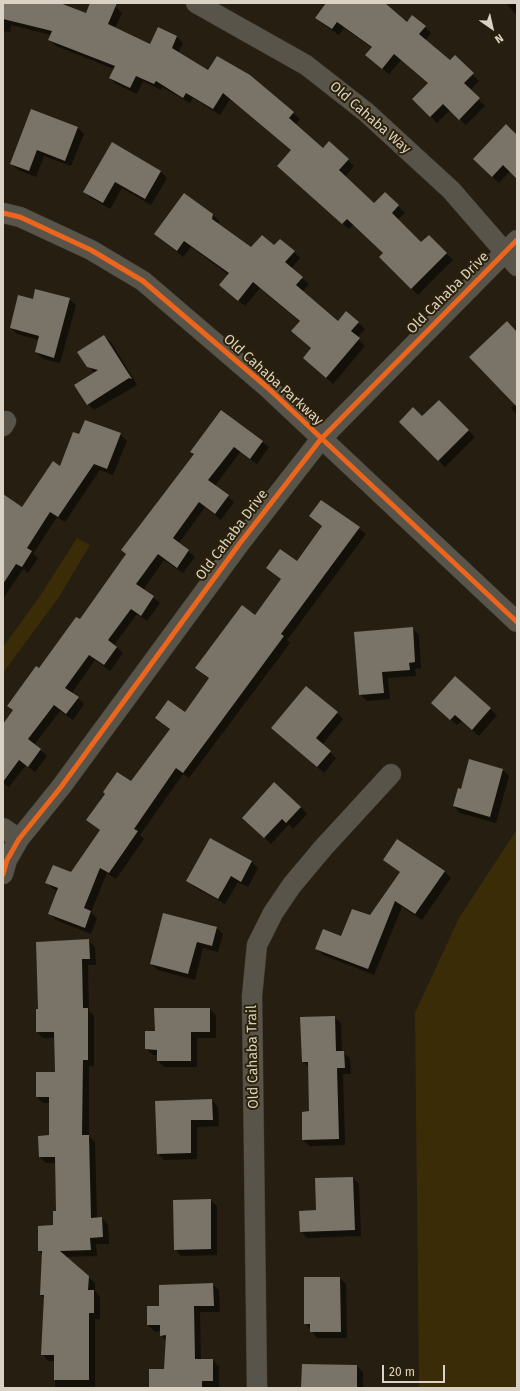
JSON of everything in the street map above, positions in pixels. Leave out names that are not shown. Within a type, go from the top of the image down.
[{"type":"street","name":"Old Cahaba Way","points":[[196,3],[306,66],[366,112],[451,190],[513,252]]},
{"type":"street","name":"Old Cahaba Parkway","points":[[3,213],[20,217],[91,250],[143,281],[268,388],[517,622]]},
{"type":"street","name":"Old Cahaba Drive","points":[[3,874],[7,860],[11,833],[61,787],[240,543],[321,439],[513,252]]},
{"type":"street","name":"Old Cahaba Trail","points":[[257,1388],[252,996],[257,945],[273,913],[292,885],[323,848],[391,774]]},
{"type":"shaded area","points":[[77,538],[90,545],[59,597],[3,673],[3,647],[40,596]]},
{"type":"shaded area","points":[[517,829],[517,1388],[419,1388],[415,1013],[459,918]]},
{"type":"building","points":[[3,3],[60,3],[86,13],[90,3],[117,3],[108,24],[150,44],[158,27],[177,36],[172,48],[208,70],[217,56],[250,75],[294,112],[289,118],[323,148],[329,141],[349,159],[339,170],[374,203],[385,192],[399,205],[392,213],[421,242],[429,235],[447,253],[411,289],[379,257],[383,253],[347,219],[342,224],[277,166],[291,150],[223,93],[213,109],[186,93],[183,98],[156,81],[154,84],[136,76],[130,88],[109,78],[115,66],[48,40],[52,31],[3,19]]},
{"type":"building","points":[[326,3],[385,3],[407,22],[412,15],[426,26],[419,34],[450,60],[455,55],[474,73],[464,83],[480,98],[459,120],[443,104],[430,117],[412,99],[428,83],[394,54],[382,69],[365,55],[372,47],[337,22],[332,29],[315,18]]},
{"type":"building","points":[[31,109],[78,127],[65,161],[37,150],[29,171],[10,164]]},
{"type":"building","points":[[506,124],[517,135],[517,179],[503,165],[492,177],[473,159]]},
{"type":"building","points":[[112,142],[161,171],[145,199],[115,182],[103,203],[83,192]]},
{"type":"building","points":[[184,193],[213,214],[212,219],[251,247],[262,235],[274,245],[280,239],[295,251],[285,262],[303,277],[296,285],[338,321],[346,311],[359,322],[351,331],[360,338],[326,378],[303,358],[311,348],[291,331],[300,321],[253,282],[238,301],[219,285],[229,273],[184,241],[177,251],[154,234]]},
{"type":"building","points":[[35,289],[70,298],[54,358],[35,352],[39,336],[10,328],[18,295],[33,299]]},
{"type":"building","points":[[507,321],[517,332],[517,407],[469,357]]},
{"type":"building","points":[[104,335],[132,379],[129,378],[87,405],[74,385],[98,370],[87,367],[77,352]]},
{"type":"building","points":[[439,400],[469,430],[438,461],[399,422],[413,407],[422,416]]},
{"type":"building","points":[[221,410],[263,441],[250,459],[234,447],[208,480],[229,495],[215,514],[199,502],[173,538],[189,550],[177,568],[158,554],[136,584],[154,596],[141,616],[131,609],[108,640],[117,647],[104,665],[89,655],[65,688],[79,697],[66,714],[54,705],[28,739],[41,749],[28,767],[19,760],[3,782],[3,724],[13,710],[7,706],[36,666],[39,668],[76,617],[80,619],[126,554],[121,550],[194,454],[190,452]]},
{"type":"building","points":[[85,420],[121,433],[107,469],[94,464],[58,517],[50,512],[27,548],[32,551],[22,567],[16,564],[3,584],[3,494],[22,507],[53,461],[60,466],[73,432],[79,434]]},
{"type":"building","points":[[321,500],[360,527],[281,634],[284,636],[183,773],[176,768],[134,829],[138,831],[109,873],[100,868],[84,908],[91,911],[85,928],[48,914],[58,888],[45,883],[53,865],[71,872],[100,830],[86,820],[105,794],[103,792],[117,772],[131,781],[170,729],[155,718],[168,700],[185,712],[209,678],[195,668],[242,605],[255,615],[281,579],[266,568],[280,549],[297,561],[322,526],[309,516]]},
{"type":"building","points":[[413,627],[415,662],[409,663],[410,670],[382,672],[384,693],[359,695],[354,632]]},
{"type":"building","points":[[455,676],[491,708],[472,730],[455,715],[450,720],[431,703]]},
{"type":"building","points":[[306,686],[338,712],[316,738],[331,751],[317,767],[271,728]]},
{"type":"building","points":[[469,759],[503,769],[490,817],[453,806],[458,788],[461,789]]},
{"type":"building","points":[[274,782],[301,807],[286,823],[282,819],[264,838],[242,818]]},
{"type":"building","points":[[210,838],[252,861],[241,882],[231,876],[218,899],[186,881]]},
{"type":"building","points":[[397,839],[445,871],[415,914],[395,901],[368,969],[315,949],[323,929],[341,936],[352,909],[370,915],[400,872],[383,860]]},
{"type":"building","points":[[163,913],[217,927],[212,946],[197,942],[188,974],[150,964]]},
{"type":"building","points":[[89,939],[90,959],[82,959],[83,1008],[88,1008],[88,1060],[83,1060],[82,1135],[89,1135],[91,1218],[102,1217],[103,1237],[90,1238],[91,1250],[60,1251],[89,1276],[88,1290],[94,1290],[94,1313],[89,1313],[89,1380],[54,1380],[54,1355],[41,1355],[44,1295],[40,1295],[42,1251],[38,1251],[38,1226],[53,1225],[53,1211],[56,1211],[55,1157],[39,1157],[38,1136],[49,1135],[49,1097],[36,1097],[36,1072],[55,1072],[54,1032],[36,1032],[36,1009],[38,1009],[36,942]]},
{"type":"building","points":[[154,1008],[210,1008],[210,1032],[191,1032],[191,1061],[157,1061],[157,1050],[145,1049],[145,1031],[155,1031]]},
{"type":"building","points":[[335,1016],[336,1051],[344,1051],[345,1068],[337,1068],[339,1139],[302,1140],[302,1112],[309,1111],[308,1062],[302,1062],[300,1017]]},
{"type":"building","points":[[212,1099],[213,1120],[191,1120],[191,1153],[157,1154],[155,1101]]},
{"type":"building","points":[[353,1177],[355,1230],[300,1232],[299,1211],[316,1210],[315,1178]]},
{"type":"building","points":[[211,1199],[211,1249],[174,1250],[173,1200]]},
{"type":"building","points":[[304,1277],[340,1277],[341,1332],[310,1332],[310,1324],[304,1324]]},
{"type":"building","points":[[213,1283],[214,1306],[194,1306],[195,1359],[213,1359],[213,1381],[202,1381],[202,1388],[149,1388],[149,1369],[164,1369],[166,1335],[160,1336],[160,1325],[147,1325],[147,1306],[159,1306],[159,1285]]},
{"type":"building","points":[[302,1364],[357,1365],[357,1388],[301,1387]]},
{"type":"cycle path","points":[[3,213],[20,217],[91,250],[143,281],[268,388],[517,622]]},
{"type":"cycle path","points":[[3,874],[7,860],[19,839],[61,787],[240,543],[321,439],[517,240]]}]
